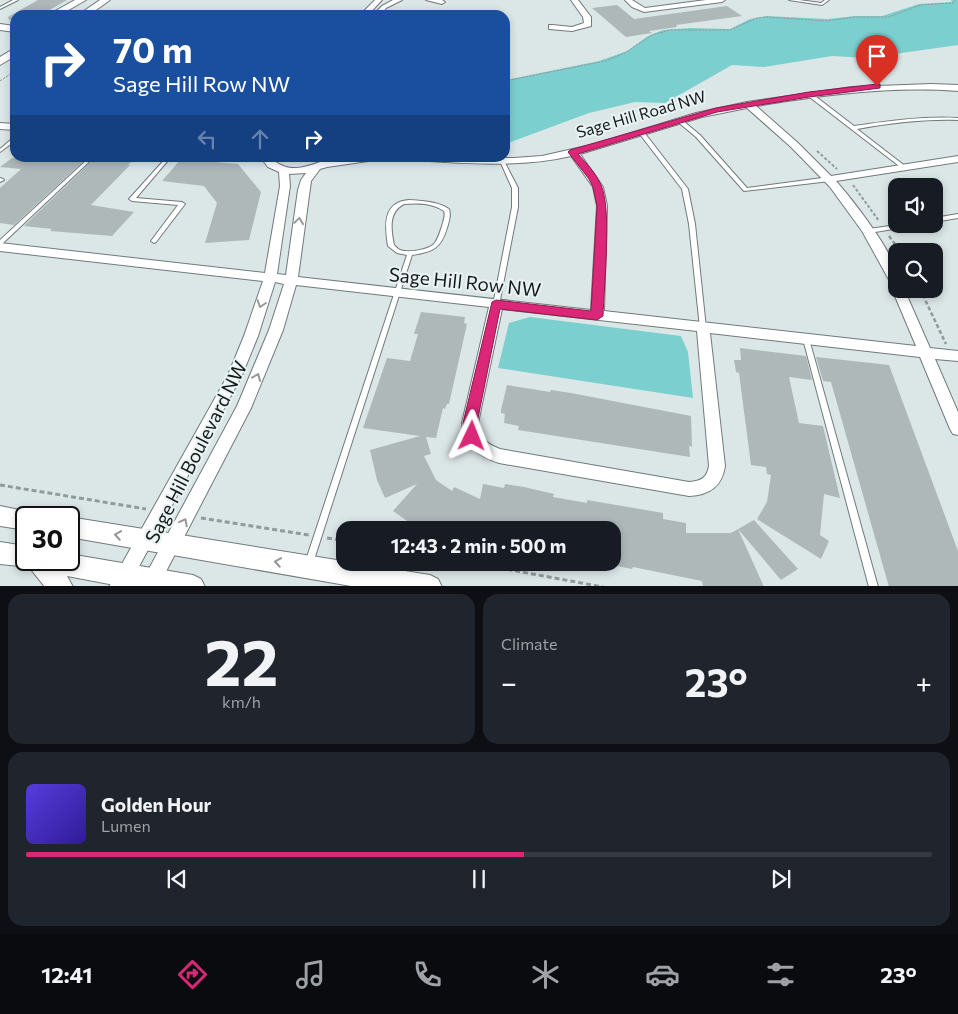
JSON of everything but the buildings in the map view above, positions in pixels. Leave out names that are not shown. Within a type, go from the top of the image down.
[{"type":"street","points":[[63,10],[82,0]]},
{"type":"street","points":[[73,10],[88,0]]},
{"type":"street","points":[[91,10],[105,0]]},
{"type":"street","points":[[369,10],[380,0]]},
{"type":"street","points":[[381,10],[398,0]]},
{"type":"street","points":[[429,0],[442,2]]},
{"type":"street","points":[[552,28],[572,29],[588,24],[588,17],[574,0]]},
{"type":"street","points":[[621,0],[628,0],[634,6],[644,10],[722,0]]},
{"type":"street","name":"Sage Hill Road NW","points":[[510,161],[541,159],[573,152],[716,110],[809,94],[877,86],[916,85],[958,88]]},
{"type":"street","points":[[749,105],[830,179],[869,231],[888,268]]},
{"type":"street","points":[[573,152],[594,178],[602,206],[597,316]]},
{"type":"street","points":[[830,179],[958,159]]},
{"type":"street","points":[[269,162],[284,170],[296,171],[344,162]]},
{"type":"street","points":[[321,166],[328,162]]},
{"type":"street","name":"Sage Hill Boulevard NW","points":[[150,583],[244,408],[276,330],[291,281],[303,190],[306,180],[321,166]]},
{"type":"street","name":"Sage Hill Boulevard NW","points":[[122,581],[235,375],[270,278],[285,186],[284,170]]},
{"type":"street","name":"Sage Hill Row NW","points":[[0,247],[954,355]]},
{"type":"street","points":[[902,298],[958,429]]},
{"type":"street","points":[[496,304],[470,423],[470,430],[476,443],[481,448],[499,456],[689,490],[704,488],[710,484],[714,480],[718,466],[703,328]]},
{"type":"street","points":[[0,516],[15,518]]},
{"type":"street","points":[[80,529],[430,586]]},
{"type":"street","points":[[0,553],[15,556]]},
{"type":"street","points":[[80,570],[122,581],[193,586]]},
{"type":"street","points":[[47,571],[61,586]]},
{"type":"lane","points":[[0,8],[16,0]]},
{"type":"lane","points":[[791,0],[818,4],[826,3],[827,0]]},
{"type":"lane","points":[[809,94],[903,167]]},
{"type":"lane","points":[[853,128],[905,120],[931,118],[958,119]]},
{"type":"lane","points":[[680,121],[698,136],[746,190],[830,179]]},
{"type":"lane","points":[[641,132],[685,189],[692,224],[703,328]]},
{"type":"lane","points":[[0,151],[10,143]]},
{"type":"lane","points":[[0,243],[87,162]]},
{"type":"lane","points":[[154,241],[182,204],[132,199],[164,162]]},
{"type":"lane","points":[[496,304],[515,208],[515,188],[502,162]]},
{"type":"lane","points":[[429,202],[447,210],[448,214],[440,241],[435,247],[428,252],[410,254],[399,252],[391,246],[388,232],[390,215],[394,207],[401,203],[429,202]]},
{"type":"lane","points":[[943,218],[958,216]]},
{"type":"lane","points":[[869,231],[888,227]]},
{"type":"lane","points":[[308,566],[410,254]]},
{"type":"lane","points":[[806,339],[874,586]]},
{"type":"path","points":[[510,80],[605,61],[625,53],[652,35],[670,30],[730,30],[757,18],[767,17],[826,21],[855,17],[889,17],[920,5],[953,3],[955,0]]},
{"type":"path","points":[[814,148],[856,189],[894,243]]},
{"type":"path","points":[[925,298],[954,355]]},
{"type":"path","points":[[518,571],[602,586]]},
{"type":"shaded area","points":[[951,0],[958,0],[958,45],[866,58],[832,56],[764,67],[732,65],[665,103],[635,102],[589,113],[510,142],[510,79],[599,61],[627,51],[648,36],[663,30],[690,28],[730,29],[750,19],[766,16],[828,19],[882,16],[919,4],[952,2]]},
{"type":"shaded area","points":[[530,317],[681,336],[688,352],[693,398],[498,368],[509,323]]},
{"type":"route","points":[[472,436],[470,423],[496,304],[597,316],[602,206],[594,178],[573,152],[716,110],[809,94],[877,86]]}]
